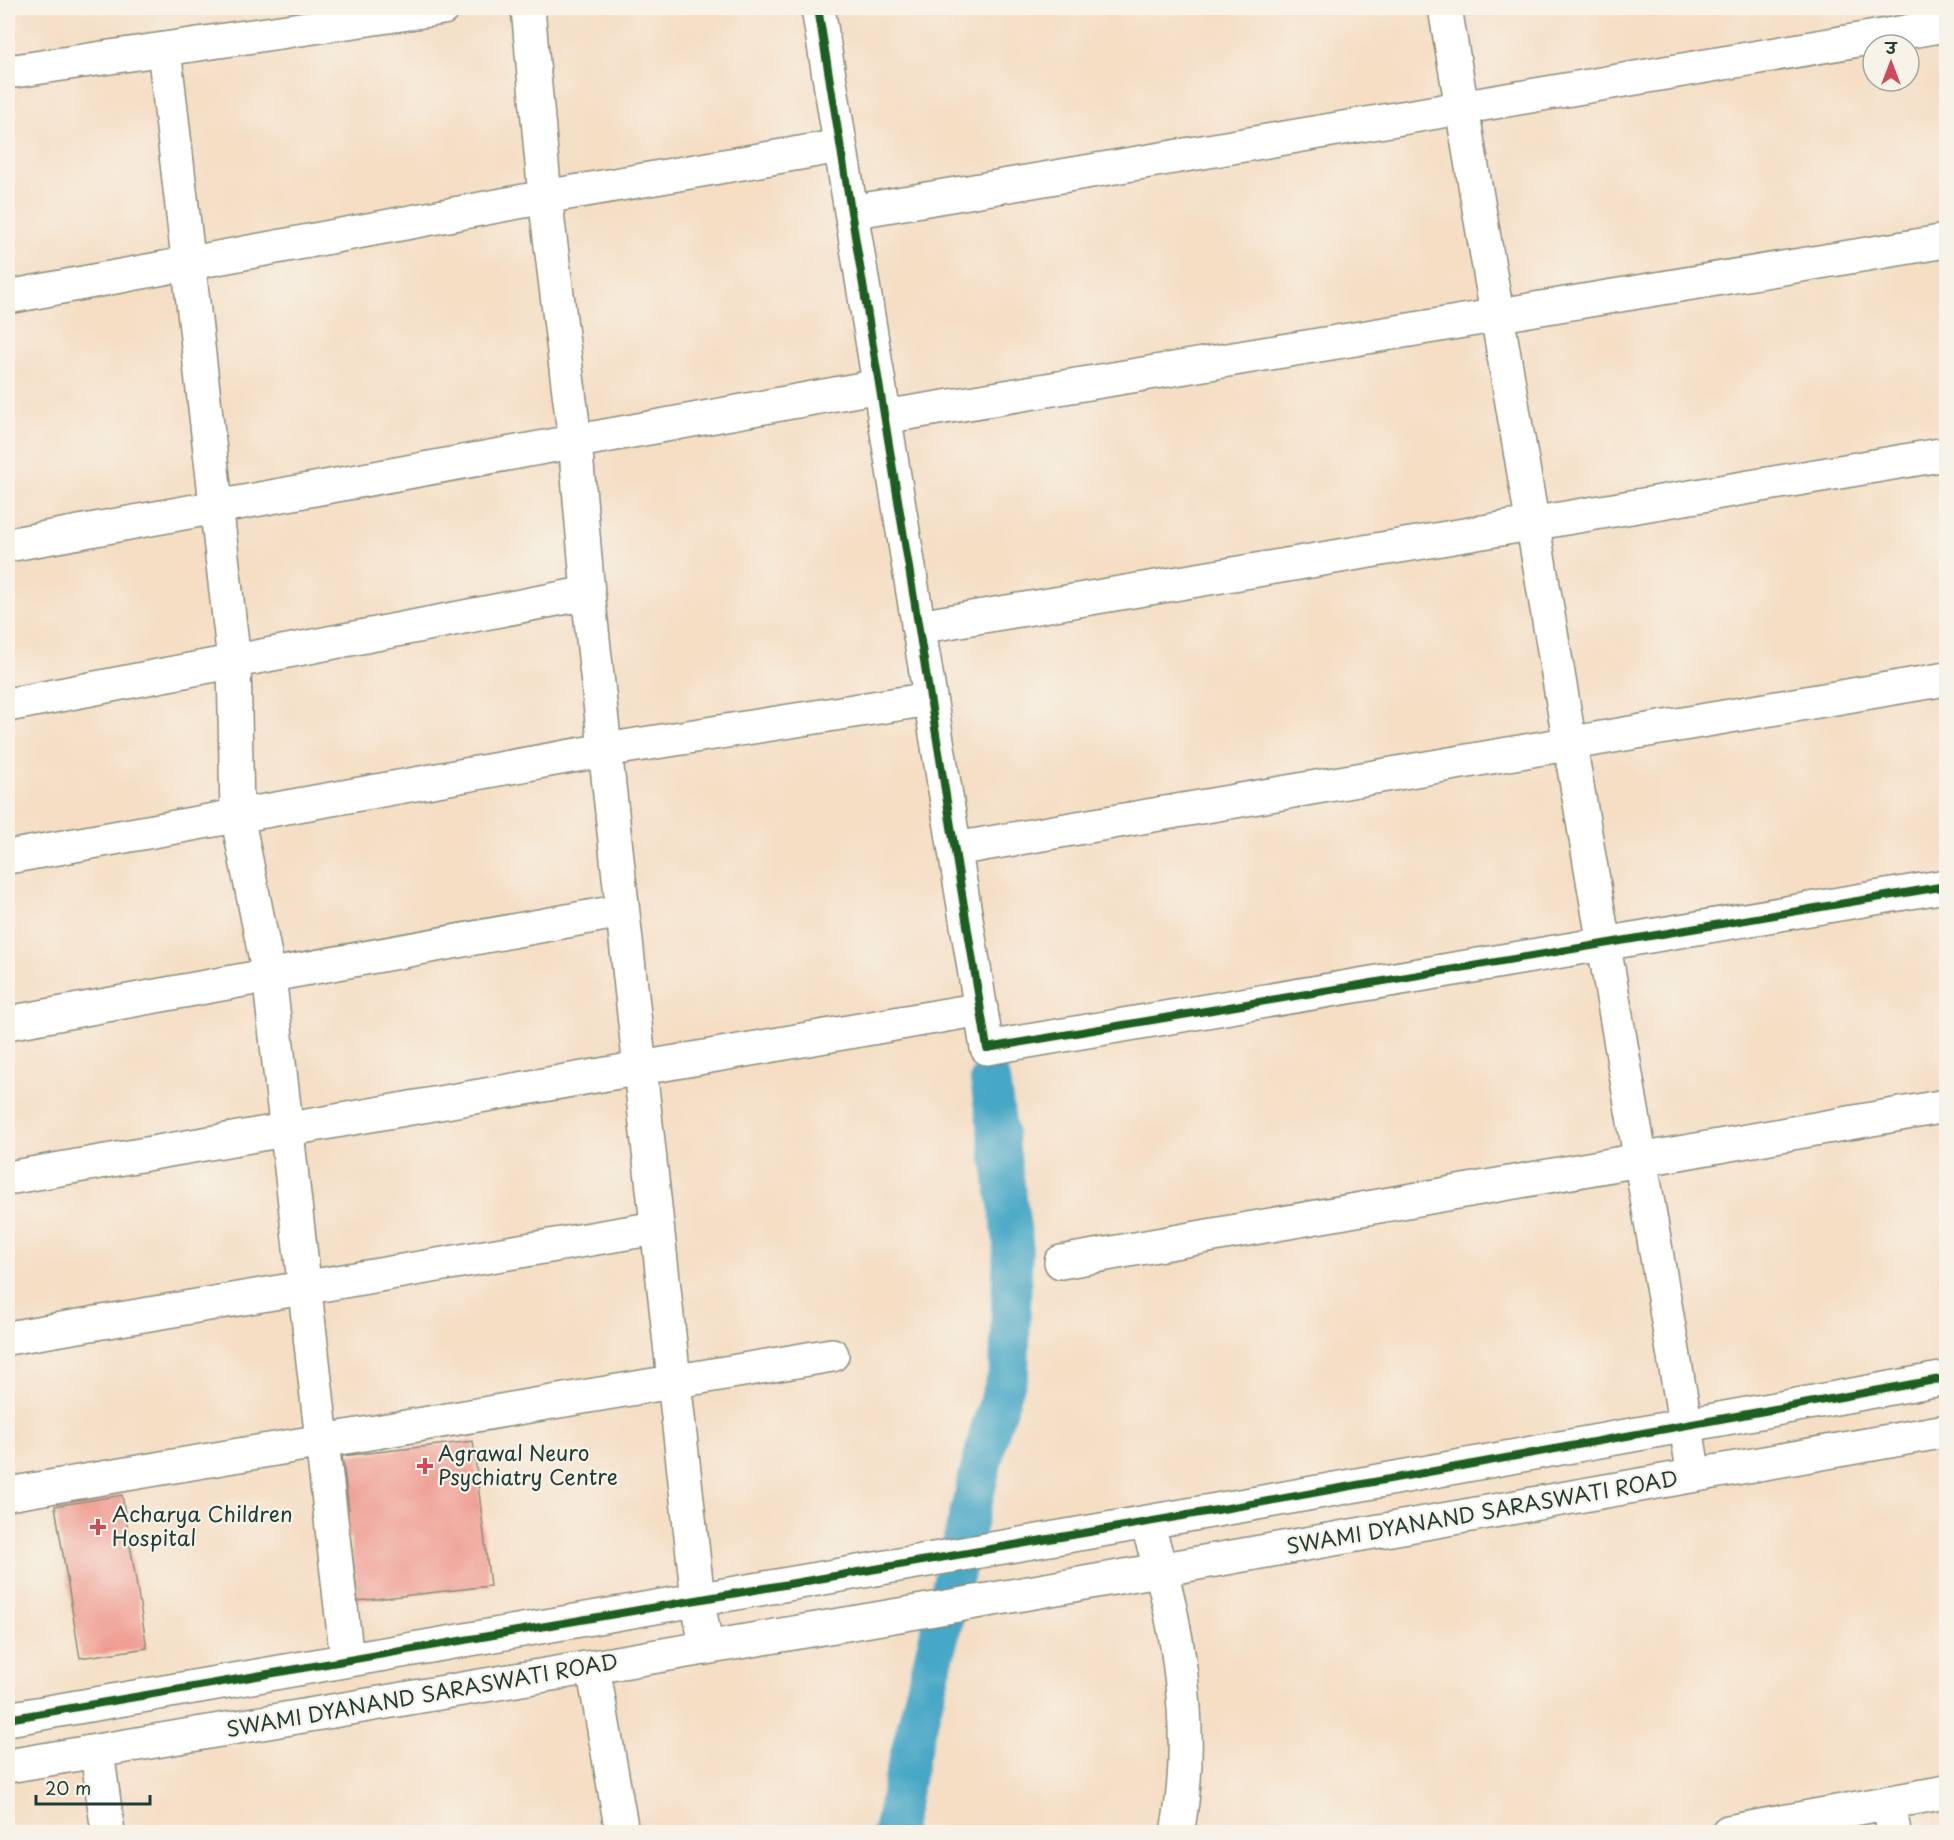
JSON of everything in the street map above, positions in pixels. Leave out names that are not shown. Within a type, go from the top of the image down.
[{"type":"street","points":[[8,72],[443,8]]},
{"type":"street","points":[[528,8],[546,196],[576,441],[588,593],[656,1228],[698,1600],[706,1648]]},
{"type":"street","points":[[818,8],[987,1048],[1947,886]]},
{"type":"street","points":[[1445,8],[1694,1475]]},
{"type":"street","points":[[851,212],[1947,25]]},
{"type":"street","points":[[164,49],[234,661],[237,815],[269,975],[347,1660]]},
{"type":"street","points":[[8,297],[546,196],[840,147]]},
{"type":"street","points":[[8,545],[576,441],[882,401],[1497,315],[1947,241]]},
{"type":"street","points":[[918,627],[1947,454]]},
{"type":"street","points":[[8,705],[588,593]]},
{"type":"street","points":[[955,849],[1947,679]]},
{"type":"street","points":[[8,857],[605,750],[930,699]]},
{"type":"street","points":[[8,1023],[622,911]]},
{"type":"street","points":[[8,1178],[981,1009]]},
{"type":"street","points":[[1061,1262],[1947,1106]]},
{"type":"street","points":[[8,1338],[656,1228]]},
{"type":"street","points":[[8,1494],[832,1355]]},
{"type":"street","points":[[8,1719],[851,1574],[1947,1378]]},
{"type":"street","name":"SWAMI DYANAND SARASWATI ROAD","points":[[8,1766],[1162,1570],[1947,1431]]},
{"type":"street","points":[[1146,1522],[1162,1570],[1185,1698],[1182,1810],[1178,1833]]},
{"type":"street","points":[[593,1667],[622,1833]]},
{"type":"street","points":[[97,1751],[108,1833]]},
{"type":"street","points":[[1728,1833],[1891,1817],[1947,1792]]},
{"type":"building","points":[[473,1441],[490,1586],[358,1601],[350,1536],[345,1537],[341,1510],[349,1509],[342,1456]]},
{"type":"building","points":[[122,1495],[147,1648],[80,1658],[55,1506]]},
{"type":"waterway","points":[[893,1832],[908,1762],[991,1426],[1009,1372],[1013,1241],[990,1080]]},
{"type":"cycle path","points":[[818,8],[987,1048],[1946,886]]},
{"type":"cycle path","points":[[8,1719],[1263,1502],[1946,1378]]},
{"type":"place","name":"Agrawal Neuro Psychiatry Centre","points":[[425,1466]]},
{"type":"place","name":"Acharya Children Hospital","points":[[98,1527]]}]
